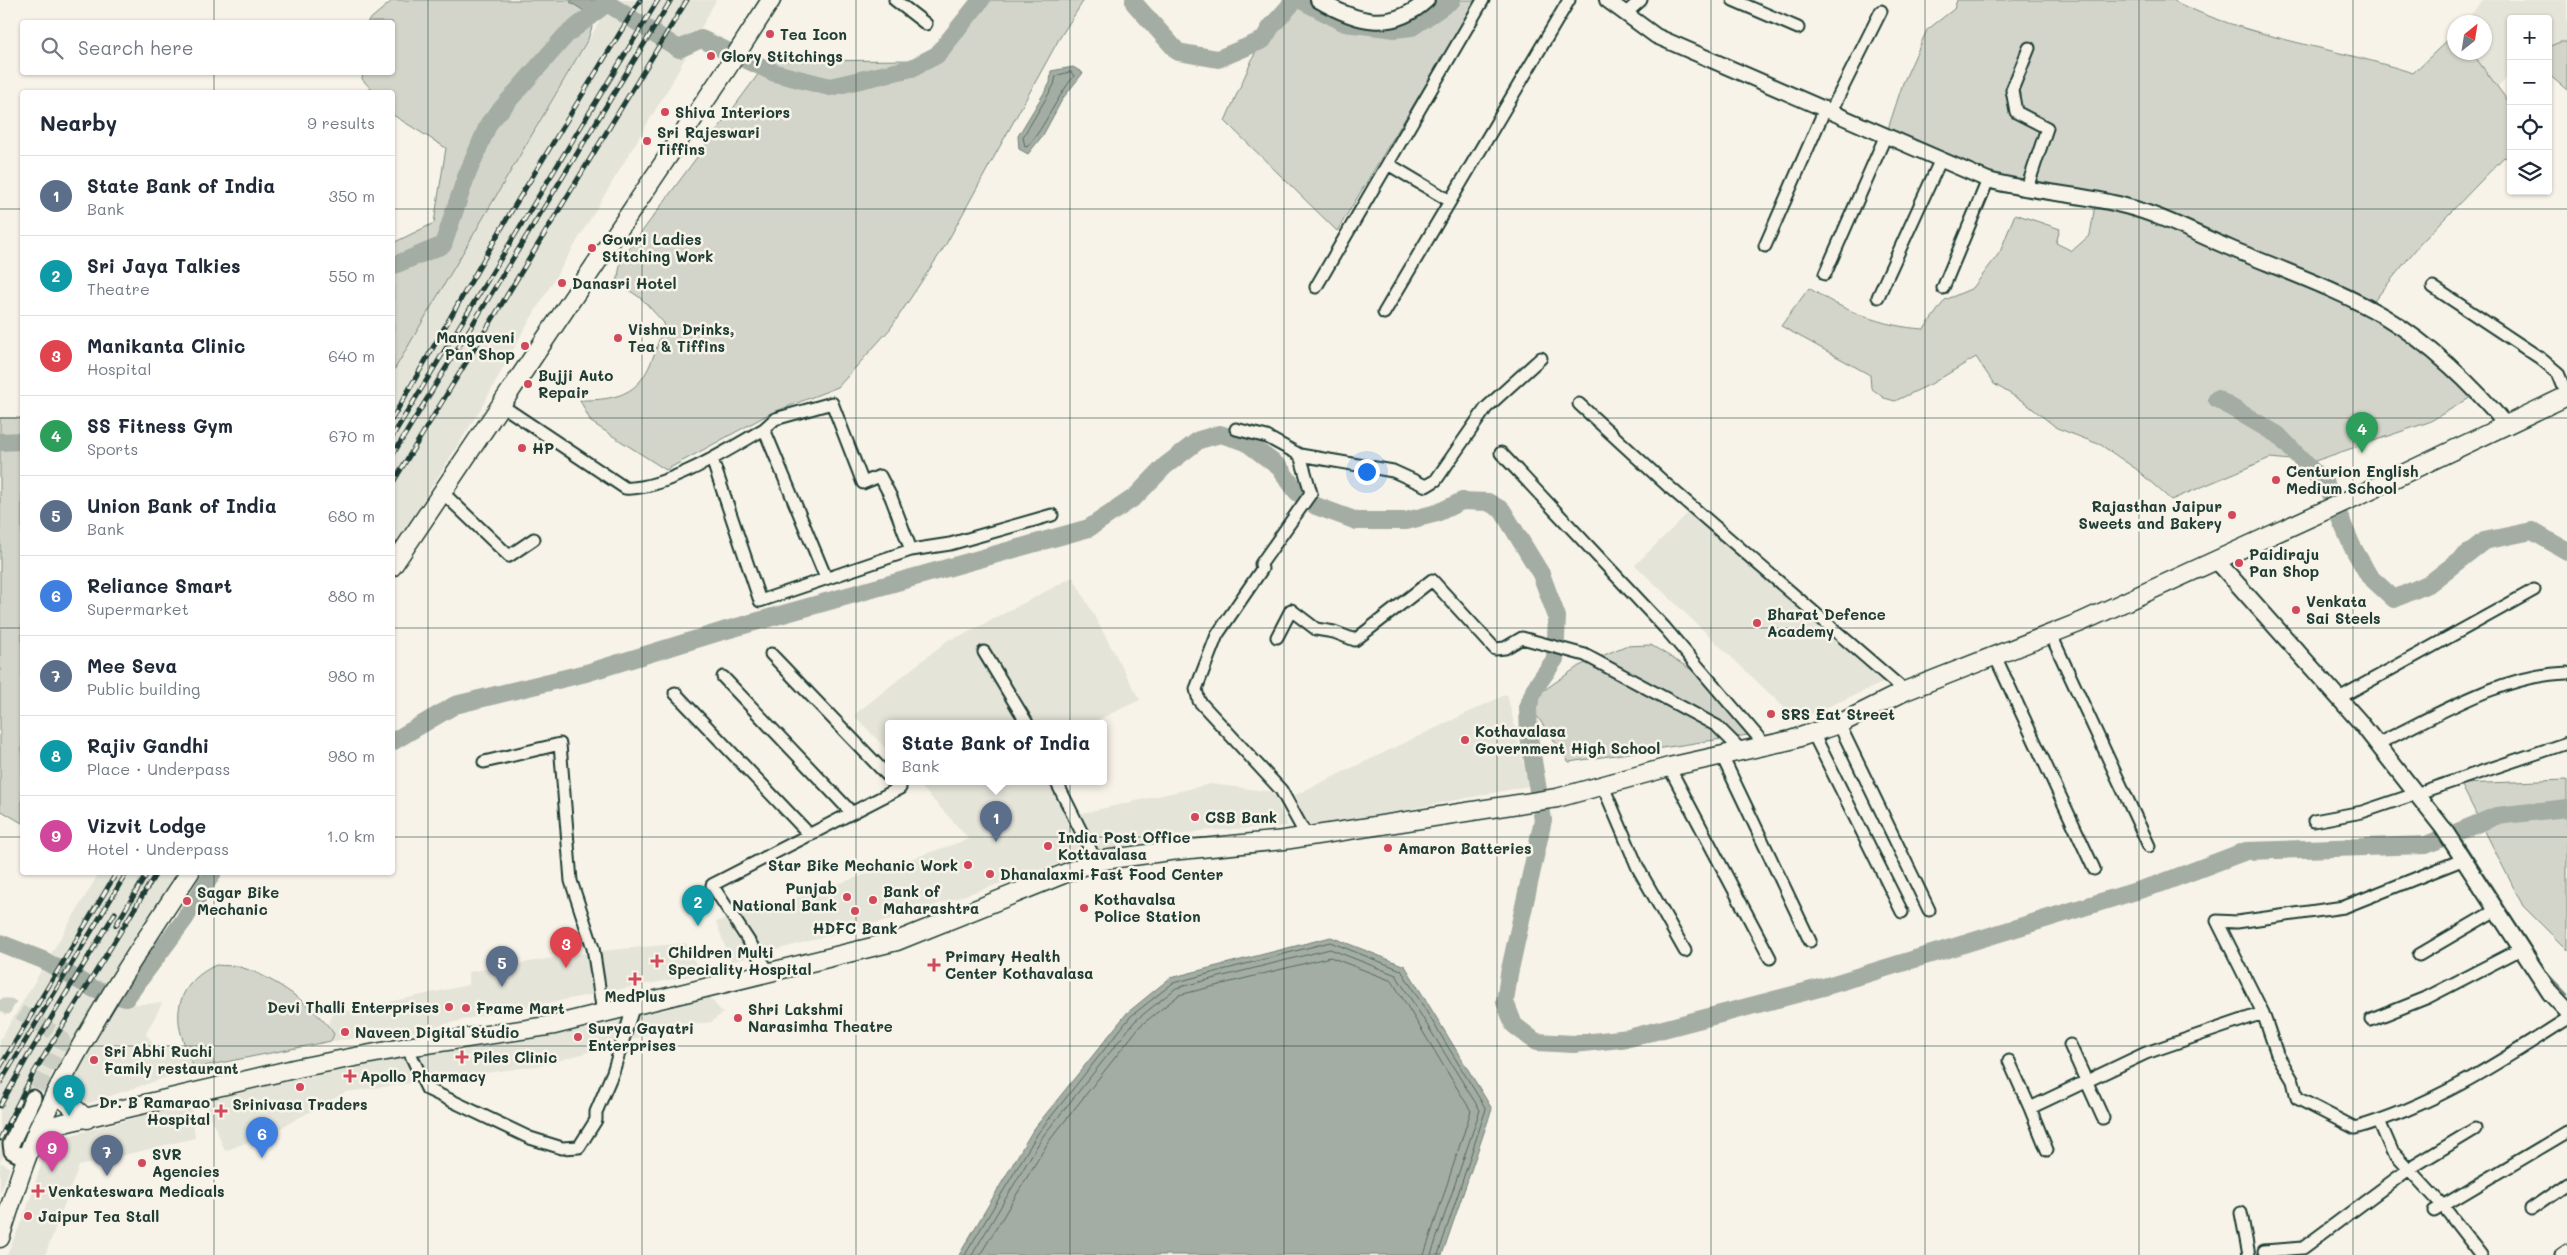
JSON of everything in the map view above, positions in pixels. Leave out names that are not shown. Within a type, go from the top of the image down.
[{"type":"main road","points":[[395,562],[771,0]]},
{"type":"main road","points":[[38,1129],[87,1119],[246,1079],[407,1047],[554,1025],[897,941],[1096,861],[1307,837],[1557,798],[1668,767],[1722,756],[1813,733],[1839,724],[1905,691],[2051,634],[2359,495],[2567,396]]},
{"type":"main road","points":[[2216,560],[2339,698],[2415,792],[2443,828],[2550,993],[2567,1011]]},
{"type":"main road","points":[[0,1238],[38,1129],[56,1093],[92,1024],[188,875]]},
{"type":"main road","points":[[56,1093],[87,1119]]},
{"type":"main road","points":[[27,1159],[12,1151],[11,1144],[33,1098]]},
{"type":"street","points":[[895,0],[926,24]]},
{"type":"street","points":[[1318,0],[1344,15],[1388,21],[1403,17],[1427,0]]},
{"type":"street","points":[[1316,287],[1483,0]]},
{"type":"street","points":[[1384,313],[1570,0]]},
{"type":"street","points":[[1607,0],[1656,36],[1988,180],[2011,187],[2096,198],[2147,212],[2330,290],[2385,317],[2407,332],[2462,379],[2506,425]]},
{"type":"street","points":[[1625,14],[1641,0]]},
{"type":"street","points":[[1733,0],[1798,28]]},
{"type":"street","points":[[1764,246],[1828,110],[1881,11]]},
{"type":"street","points":[[2027,188],[2047,128],[2016,112],[2012,90],[2029,48]]},
{"type":"street","points":[[1825,274],[1886,135]]},
{"type":"street","points":[[1878,297],[1940,159]]},
{"type":"street","points":[[1388,164],[1450,202]]},
{"type":"street","points":[[1943,288],[1988,180]]},
{"type":"street","points":[[2433,287],[2540,358],[2558,374],[2567,396]]},
{"type":"street","points":[[1236,429],[1267,437],[1300,455],[1393,470],[1426,486],[1436,480],[1486,408],[1541,358]]},
{"type":"street","points":[[500,404],[625,488],[639,489],[712,459],[764,429],[775,419],[832,403],[863,483],[880,476],[891,497],[911,550]]},
{"type":"street","points":[[1579,404],[1668,486],[1905,691]]},
{"type":"street","points":[[764,429],[826,578]]},
{"type":"street","points":[[1501,453],[1665,628],[1765,745]]},
{"type":"street","points":[[1300,455],[1311,493],[1302,509],[1261,564],[1262,569],[1217,635],[1196,690],[1199,701],[1281,790],[1307,837]]},
{"type":"street","points":[[712,459],[760,601],[911,550],[950,544],[1052,515]]},
{"type":"street","points":[[442,492],[509,556],[534,540]]},
{"type":"street","points":[[1277,637],[1291,610],[1316,629],[1334,632],[1355,640],[1432,580],[1495,649],[1505,648],[1522,638],[1585,655],[1717,726],[1742,751]]},
{"type":"street","points":[[2339,698],[2534,590]]},
{"type":"street","points":[[2051,634],[2149,846]]},
{"type":"street","points":[[984,652],[1025,720]]},
{"type":"street","points":[[771,654],[885,773]]},
{"type":"street","points":[[1995,656],[2094,869]]},
{"type":"street","points":[[2377,744],[2493,690],[2548,674],[2567,674]]},
{"type":"street","points":[[723,677],[852,813]]},
{"type":"street","points":[[675,693],[810,835]]},
{"type":"street","points":[[1839,724],[1929,910]]},
{"type":"street","points":[[1813,733],[1902,912]]},
{"type":"street","points":[[2314,821],[2362,812],[2415,792],[2567,743]]},
{"type":"street","points":[[484,762],[560,744],[571,881],[593,948],[602,1013]]},
{"type":"street","points":[[1722,756],[1810,941]]},
{"type":"street","points":[[1668,767],[1770,958]]},
{"type":"street","points":[[1602,784],[1638,868],[1685,951]]},
{"type":"street","points":[[769,972],[712,885],[900,788],[897,785]]},
{"type":"street","points":[[1058,785],[1096,861]]},
{"type":"street","points":[[2458,853],[2344,907],[2237,922],[2216,921],[2263,1013],[2277,1054],[2293,1081],[2297,1098],[2355,1128],[2380,1121],[2393,1117],[2498,1063],[2567,1019]]},
{"type":"street","points":[[2419,955],[2496,910]]},
{"type":"street","points":[[2371,1020],[2426,998],[2521,949]]},
{"type":"street","points":[[407,1047],[427,1089],[530,1138],[562,1148],[579,1147],[596,1120],[596,1112],[612,1072],[634,1006]]},
{"type":"street","points":[[2030,1108],[2146,1053],[2263,1013]]},
{"type":"street","points":[[2070,1045],[2103,1118]]},
{"type":"street","points":[[2008,1061],[2047,1150]]},
{"type":"street","points":[[2380,1121],[2392,1151],[2409,1169],[2438,1208],[2481,1255]]},
{"type":"street","points":[[2264,1252],[2303,1248],[2409,1169],[2475,1129]]},
{"type":"street","points":[[2438,1208],[2567,1132]]},
{"type":"street","points":[[2531,1209],[2567,1184]]},
{"type":"street","points":[[2242,1214],[2249,1255]]},
{"type":"street","points":[[2561,1255],[2567,1251]]},
{"type":"shaded area","points":[[393,0],[572,0],[571,2],[595,18],[588,39],[395,369],[395,242],[434,223],[446,148],[395,116],[395,90],[372,90],[362,79],[363,75],[395,75],[395,20],[369,20]]},
{"type":"shaded area","points":[[612,0],[716,0],[671,84],[521,335],[482,407],[395,545],[395,369]]},
{"type":"shaded area","points":[[980,0],[1084,0],[1059,39],[945,246],[890,329],[838,387],[769,414],[666,470],[591,422],[580,400],[617,396],[630,390],[639,382],[653,358],[664,323],[642,299],[617,282],[621,260],[768,61],[930,60]]},
{"type":"shaded area","points":[[1287,0],[1303,0],[1330,20],[1351,27],[1391,33],[1417,30],[1457,0],[1477,0],[1337,231],[1225,121],[1267,26]]},
{"type":"shaded area","points":[[1957,0],[2172,0],[2230,24],[2413,73],[2447,41],[2447,60],[2477,60],[2507,100],[2507,158],[2504,157],[2420,244],[2370,306],[2473,396],[2429,422],[2312,462],[2270,458],[2171,500],[2136,469],[2101,445],[2057,428],[2024,402],[1994,384],[1976,357],[1931,384],[1895,401],[1884,398],[1871,388],[1870,375],[1781,326],[1809,288],[1849,310],[1878,321],[1909,328],[1924,329],[1945,300],[1973,288],[2000,252],[2015,214],[2060,229],[2056,243],[2072,251],[2090,235],[2096,199],[2027,188],[1886,135],[1903,83],[1927,30],[1954,9]]},
{"type":"shaded area","points":[[2483,0],[2567,0],[2567,42],[2560,42],[2552,45],[2552,15],[2507,15],[2507,77],[2497,87],[2477,60],[2492,60],[2492,15],[2471,15]]},
{"type":"shaded area","points":[[2560,42],[2567,42],[2567,90],[2552,77],[2552,45]]},
{"type":"shaded area","points":[[0,418],[20,418],[20,822],[0,810]]},
{"type":"shaded area","name":"Bharat Defence Academy","points":[[1690,511],[1885,682],[1797,720],[1635,565]]},
{"type":"shaded area","points":[[1073,577],[1140,700],[1097,720],[885,720],[885,748],[854,715],[948,640],[963,635]]},
{"type":"shaded area","points":[[1651,645],[1692,670],[1748,735],[1569,762],[1527,702],[1579,666],[1625,646]]},
{"type":"shaded area","name":"Kothavalasa Government High School","points":[[1507,694],[1529,786],[1307,829],[1295,795]]},
{"type":"shaded area","points":[[2567,780],[2567,950],[2523,906],[2461,784]]},
{"type":"shaded area","points":[[1211,784],[1274,792],[1288,826],[1200,831],[1086,854],[910,914],[731,962],[716,922],[808,894],[969,839],[920,785],[1066,785],[1078,814]]},
{"type":"shaded area","points":[[98,875],[176,875],[133,939],[0,1162],[0,1040]]},
{"type":"shaded area","points":[[686,943],[701,974],[480,1016],[413,1032],[331,1041],[334,1034],[328,1025],[333,1014],[468,985],[468,972],[589,952]]},
{"type":"shaded area","points":[[216,965],[233,966],[255,972],[293,994],[326,1024],[334,1034],[331,1041],[195,1068],[180,1030],[179,1007],[182,997],[195,979]]},
{"type":"shaded area","points":[[707,995],[723,1013],[711,1022],[674,1027],[544,1065],[346,1092],[273,1132],[225,1151],[204,1100],[437,1050],[567,1033],[684,1005]]},
{"type":"shaded area","points":[[162,1003],[146,1034],[155,1046],[185,1044],[191,1063],[195,1068],[86,1104],[69,1089],[116,1005]]},
{"type":"shaded area","points":[[191,1103],[195,1138],[79,1166],[45,1255],[7,1255],[26,1211],[49,1141]]},
{"type":"shaded area","points":[[0,1162],[10,1168],[0,1193]]},
{"type":"water","points":[[572,0],[610,0],[595,18],[570,2]]},
{"type":"water","points":[[1073,67],[1083,73],[1063,98],[1043,135],[1028,154],[1019,149],[1018,136],[1050,83],[1051,71]]},
{"type":"water","points":[[1331,937],[1405,966],[1492,1109],[1442,1255],[959,1255],[1033,1130],[1127,1013],[1170,978]]},
{"type":"waterway","points":[[395,265],[443,245],[466,177],[489,123],[566,35],[607,3],[679,49],[701,39],[775,73],[830,87],[912,68],[937,55],[981,0]]},
{"type":"waterway","points":[[1134,0],[1134,3],[1178,52],[1218,59],[1263,40],[1271,27],[1295,0]]},
{"type":"waterway","points":[[1301,0],[1345,23],[1395,29],[1412,27],[1452,0]]},
{"type":"waterway","points":[[2217,399],[2278,435],[2326,485],[2352,546],[2369,576],[2394,599],[2430,583],[2484,541],[2532,531],[2567,551]]},
{"type":"waterway","points":[[395,740],[455,705],[586,673],[723,631],[1089,528],[1135,497],[1165,466],[1199,440],[1220,434],[1246,442],[1279,467],[1297,492],[1316,506],[1357,521],[1406,521],[1437,513],[1462,501],[1488,502],[1502,510],[1541,574],[1557,617],[1555,659],[1535,688],[1528,707],[1529,737],[1543,820],[1509,974],[1505,1002],[1514,1025],[1536,1042],[1574,1044],[1629,1038],[1827,986],[2159,884],[2246,851],[2426,845],[2496,816],[2567,808]]},
{"type":"waterway","points":[[0,442],[20,441]]},
{"type":"waterway","points":[[2456,832],[2548,975],[2567,995]]},
{"type":"waterway","points":[[0,943],[43,960],[94,989],[126,998],[184,920],[211,875]]},
{"type":"tunnel","points":[[0,1010],[4,1006],[9,1006],[60,1036],[63,1041],[33,1098]]},
{"type":"railway","points":[[395,414],[512,210],[640,0]]},
{"type":"railway","points":[[395,432],[658,0]]},
{"type":"railway","points":[[395,451],[671,0]]},
{"type":"railway","points":[[395,479],[687,0]]},
{"type":"railway","points":[[0,1067],[115,875]]},
{"type":"railway","points":[[0,1083],[125,875]]},
{"type":"railway","points":[[116,925],[146,875]]},
{"type":"railway","points":[[0,1139],[33,1074],[155,875]]},
{"type":"railway","points":[[0,1106],[28,1056],[115,913]]},
{"type":"place","name":"Tea Icon","points":[[770,34]]},
{"type":"place","name":"Glory Stitchings","points":[[711,56]]},
{"type":"place","name":"Shiva Interiors","points":[[665,112]]},
{"type":"place","name":"Sri Rajeswari Tiffins","points":[[647,141]]},
{"type":"place","name":"Gowri Ladies Stitching Work","points":[[592,248]]},
{"type":"place","name":"Danasri Hotel","points":[[562,283]]},
{"type":"place","name":"Vishnu Drinks, Tea & Tiffins","points":[[618,338]]},
{"type":"place","name":"Mangaveni Pan Shop","points":[[525,346]]},
{"type":"place","name":"Bujji Auto Repair","points":[[528,384]]},
{"type":"place","name":"HP","points":[[522,448]]},
{"type":"place","name":"SS Fitness Gym","points":[[2362,453]]},
{"type":"place","name":"Centurion English Medium School","points":[[2276,480]]},
{"type":"place","name":"Rajasthan Jaipur Sweets and Bakery","points":[[2232,515]]},
{"type":"place","name":"Paidiraju Pan Shop","points":[[2239,563]]},
{"type":"place","name":"Venkata Sai Steels","points":[[2296,610]]},
{"type":"place","name":"Bharat Defence Academy","points":[[1757,623]]},
{"type":"place","name":"SRS Eat Street","points":[[1771,714]]},
{"type":"place","name":"Kothavalasa Government High School","points":[[1465,740]]},
{"type":"place","name":"CSB Bank","points":[[1195,817]]},
{"type":"place","name":"State Bank of India","points":[[996,842]]},
{"type":"place","name":"India Post Office Kottavalasa","points":[[1048,846]]},
{"type":"place","name":"Amaron Batteries","points":[[1388,848]]},
{"type":"place","name":"Star Bike Mechanic Work","points":[[968,865]]},
{"type":"place","name":"Dhanalaxmi Fast Food Center","points":[[990,874]]},
{"type":"place","name":"Punjab National Bank","points":[[847,897]]},
{"type":"place","name":"Bank of Maharashtra","points":[[873,900]]},
{"type":"place","name":"Sagar Bike Mechanic","points":[[187,901]]},
{"type":"place","name":"Kothavalsa Police Station","points":[[1084,908]]},
{"type":"place","name":"HDFC Bank","points":[[855,911]]},
{"type":"place","name":"Sri Jaya Talkies","points":[[698,926]]},
{"type":"place","name":"Children Multi Speciality Hospital","points":[[657,961]]},
{"type":"place","name":"Primary Health Center Kothavalasa","points":[[934,965]]},
{"type":"place","name":"Manikanta Clinic","points":[[566,968]]},
{"type":"place","name":"MedPlus","points":[[635,979]]},
{"type":"place","name":"Union Bank of India","points":[[502,987]]},
{"type":"place","name":"Devi Thalli Enterprises","points":[[449,1007]]},
{"type":"place","name":"Frame Mart","points":[[466,1008]]},
{"type":"place","name":"Shri Lakshmi Narasimha Theatre","points":[[738,1018]]},
{"type":"place","name":"Naveen Digital Studio","points":[[345,1032]]},
{"type":"place","name":"Surya Gayatri Enterprises","points":[[578,1037]]},
{"type":"place","name":"Piles Clinic","points":[[462,1057]]},
{"type":"place","name":"Sri Abhi Ruchi Family restaurant","points":[[94,1060]]},
{"type":"place","name":"Apollo Pharmacy","points":[[350,1076]]},
{"type":"place","name":"Srinivasa Traders","points":[[300,1087]]},
{"type":"place","name":"Dr. B Ramarao Hospital","points":[[221,1111]]},
{"type":"place","name":"Rajiv Gandhi","points":[[69,1116]]},
{"type":"place","name":"Reliance Smart","points":[[262,1158]]},
{"type":"place","name":"SVR Agencies","points":[[142,1163]]},
{"type":"place","name":"Vizvit Lodge","points":[[52,1172]]},
{"type":"place","name":"Mee Seva","points":[[107,1176]]},
{"type":"place","name":"Venkateswara Medicals","points":[[38,1191]]},
{"type":"place","name":"Jaipur Tea Stall","points":[[28,1216]]}]
